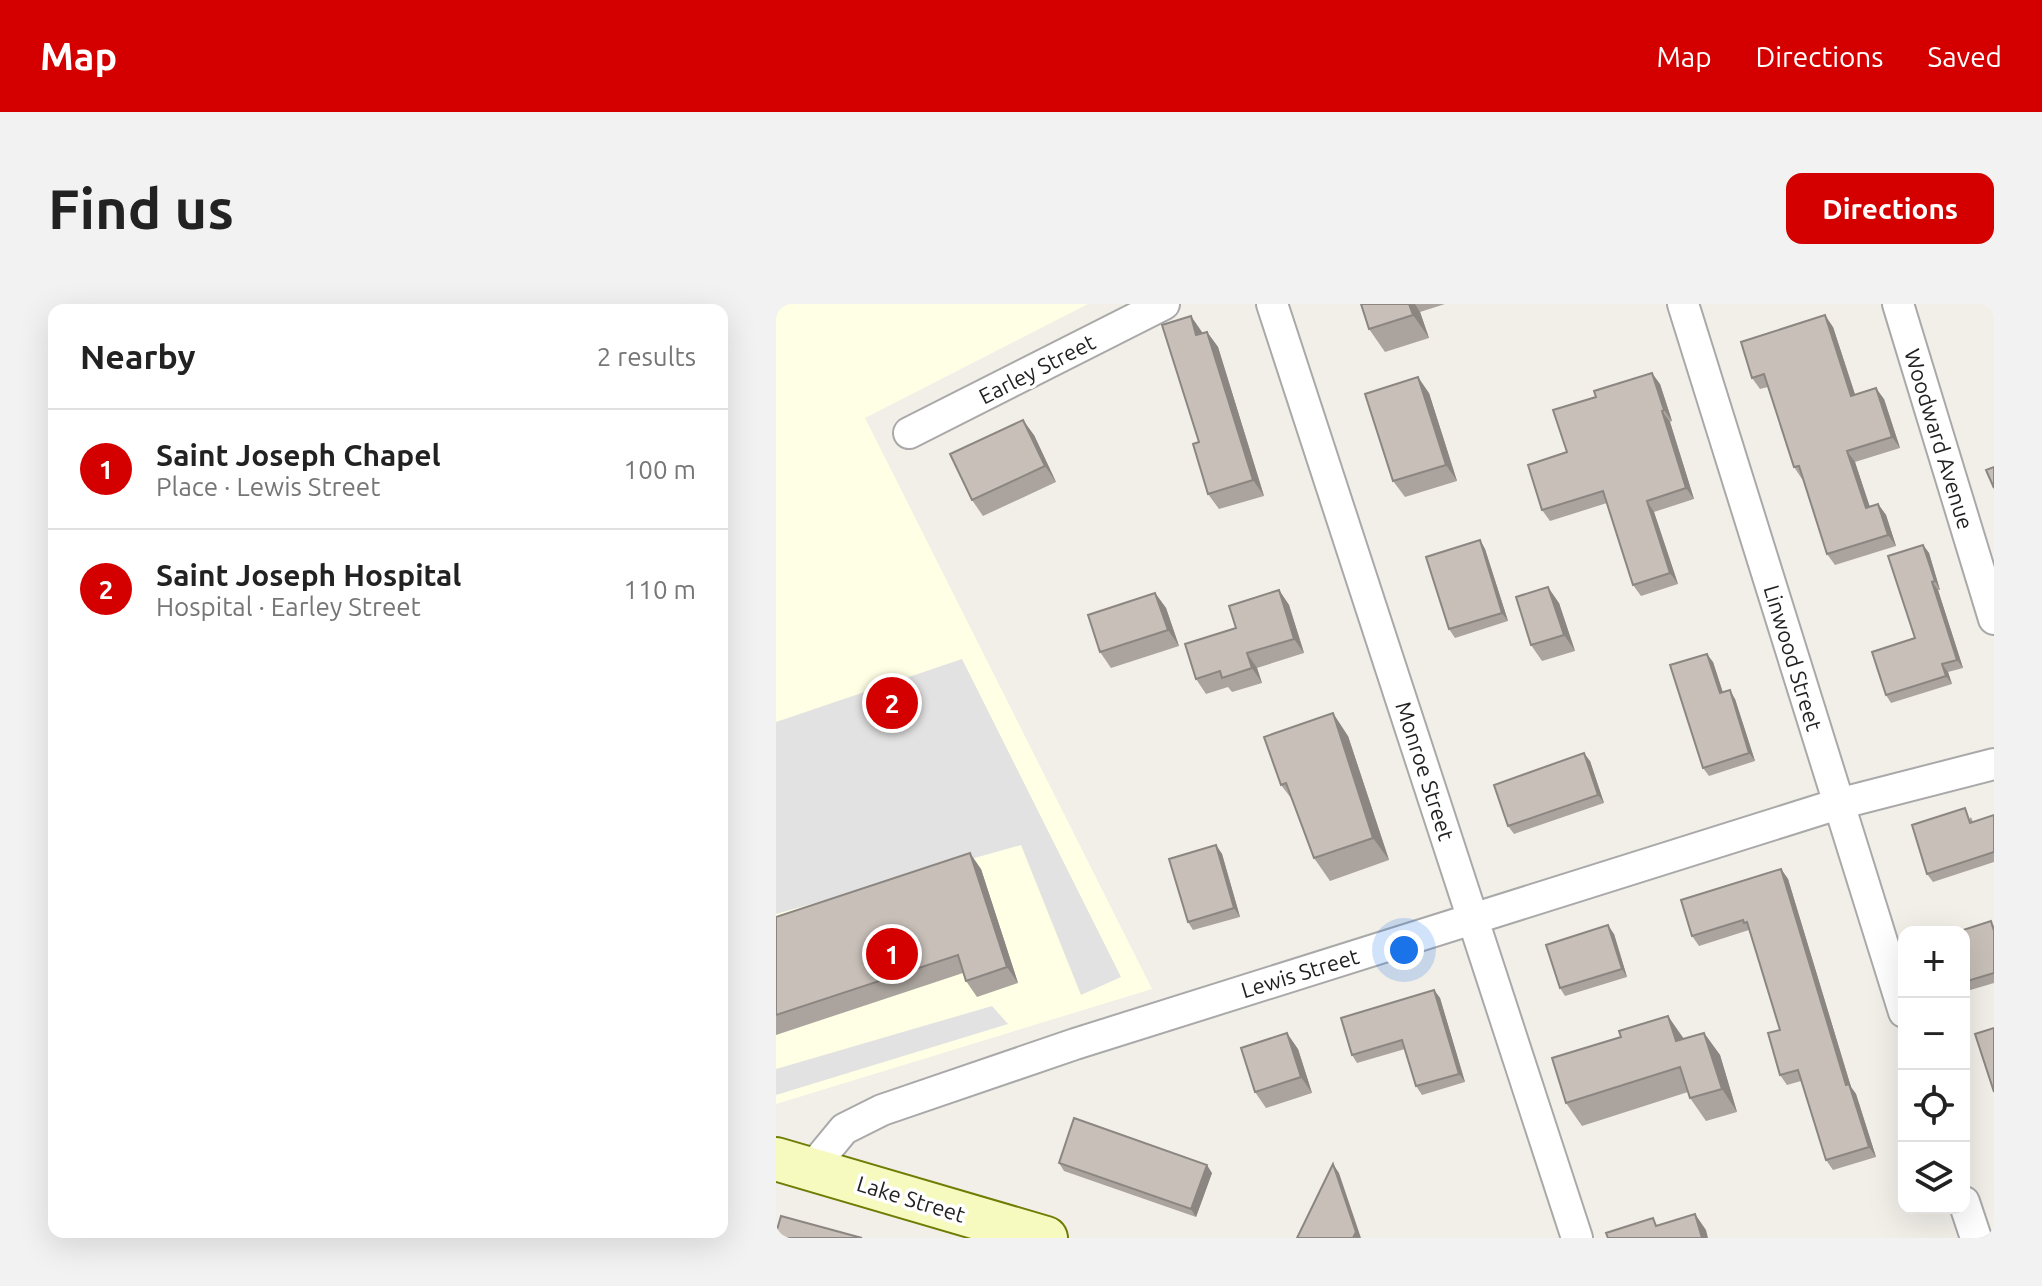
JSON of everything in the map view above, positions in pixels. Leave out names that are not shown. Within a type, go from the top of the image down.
[{"type":"street","name":"Earley Street","points":[[909,433],[1164,304]]},
{"type":"street","name":"Monroe Street","points":[[1272,304],[1577,1238]]},
{"type":"street","name":"Linwood Street","points":[[1683,304],[1900,998]]},
{"type":"street","name":"Woodward Avenue","points":[[1898,304],[1994,619]]},
{"type":"street","name":"Lewis Street","points":[[794,1164],[844,1129],[882,1110],[1089,1040],[1838,804],[1994,764]]},
{"type":"street","name":"Lake Street","points":[[794,1164],[994,1231],[1046,1238]]},
{"type":"street","points":[[1968,1214],[1976,1238]]},
{"type":"shaded area","points":[[776,304],[1088,304],[865,418],[1152,989],[776,1104]]},
{"type":"shaded area","points":[[962,659],[1121,977],[1081,995],[1021,845],[776,914],[776,722]]},
{"type":"shaded area","points":[[992,1006],[1008,1024],[776,1095],[776,1069]]},
{"type":"building","points":[[1361,304],[1409,304],[1413,315],[1369,329]]},
{"type":"building","points":[[1825,315],[1851,396],[1876,388],[1892,437],[1847,451],[1866,508],[1878,504],[1888,535],[1827,554],[1799,466],[1794,467],[1764,374],[1752,378],[1741,342]]},
{"type":"building","points":[[1191,316],[1196,335],[1207,332],[1253,480],[1208,494],[1193,444],[1199,442],[1162,325]]},
{"type":"building","points":[[1652,373],[1686,488],[1647,501],[1670,573],[1633,585],[1603,491],[1542,510],[1528,465],[1567,452],[1553,410],[1596,397],[1594,391]]},
{"type":"building","points":[[1418,377],[1446,465],[1393,481],[1365,394]]},
{"type":"building","points":[[1023,420],[1045,466],[972,500],[950,454]]},
{"type":"building","points":[[1994,467],[1994,488],[1986,470]]},
{"type":"building","points":[[1480,540],[1502,613],[1449,629],[1426,557]]},
{"type":"building","points":[[1923,545],[1957,660],[1942,664],[1946,676],[1886,695],[1872,652],[1915,638],[1888,556]]},
{"type":"building","points":[[1548,587],[1564,635],[1531,645],[1516,597]]},
{"type":"building","points":[[1279,590],[1294,639],[1247,653],[1252,668],[1222,678],[1220,671],[1196,679],[1185,644],[1236,628],[1229,606]]},
{"type":"building","points":[[1155,593],[1168,630],[1100,652],[1088,615]]},
{"type":"building","points":[[1707,654],[1720,693],[1730,690],[1749,753],[1703,768],[1670,665]]},
{"type":"building","points":[[1333,713],[1373,838],[1314,858],[1286,783],[1281,785],[1264,737]]},
{"type":"building","points":[[1584,753],[1598,795],[1508,826],[1494,785]]},
{"type":"building","points":[[1965,808],[1970,823],[1994,815],[1994,852],[1927,874],[1912,825]]},
{"type":"building","points":[[1216,845],[1234,908],[1188,922],[1169,859]]},
{"type":"building","points":[[970,853],[1007,967],[966,981],[958,955],[776,1015],[776,917]]},
{"type":"building","points":[[1781,869],[1846,1085],[1849,1084],[1869,1147],[1826,1160],[1798,1070],[1780,1075],[1768,1033],[1780,1030],[1747,922],[1743,920],[1692,936],[1681,900]]},
{"type":"building","points":[[1991,921],[1994,931],[1994,973],[1970,980],[1970,928]]},
{"type":"building","points":[[1608,925],[1622,969],[1560,988],[1546,945]]},
{"type":"building","points":[[1434,990],[1459,1074],[1416,1086],[1402,1040],[1352,1055],[1341,1018]]},
{"type":"building","points":[[1668,1016],[1676,1041],[1704,1033],[1722,1089],[1690,1098],[1680,1067],[1566,1103],[1552,1058],[1621,1037],[1619,1031]]},
{"type":"building","points":[[1994,1028],[1994,1092],[1975,1034]]},
{"type":"building","points":[[1287,1033],[1301,1077],[1255,1092],[1241,1048]]},
{"type":"building","points":[[1074,1118],[1207,1165],[1191,1209],[1059,1163]]},
{"type":"building","points":[[1333,1164],[1356,1232],[1353,1238],[1297,1238]]},
{"type":"building","points":[[1695,1214],[1702,1238],[1608,1238],[1606,1233],[1653,1218],[1656,1226]]},
{"type":"building","points":[[781,1216],[862,1238],[776,1238]]},
{"type":"place","name":"Saint Joseph Hospital","points":[[892,703]]},
{"type":"place","name":"Saint Joseph Chapel","points":[[892,954]]}]
